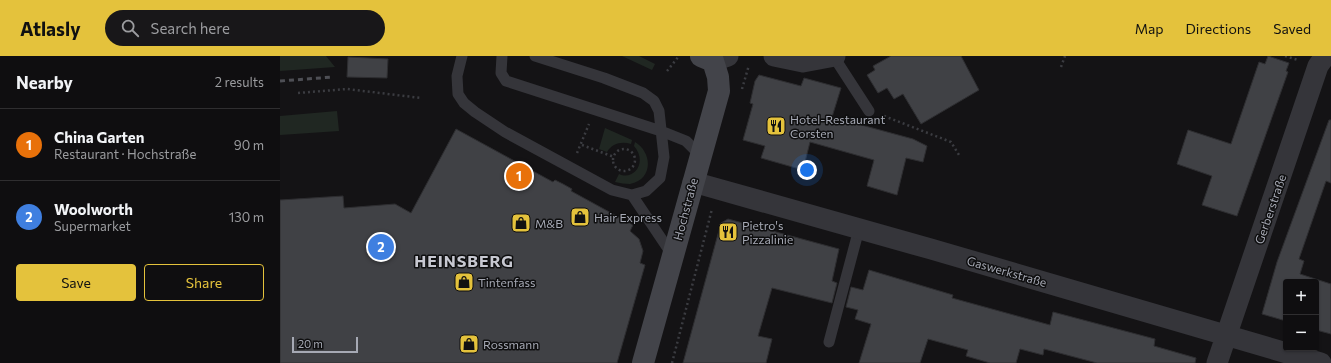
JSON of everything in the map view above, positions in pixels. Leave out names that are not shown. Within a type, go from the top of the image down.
[{"type":"street","points":[[774,56],[803,62],[834,57]]},
{"type":"street","name":"Gerberstraße","points":[[1217,363],[1318,66],[1325,56]]},
{"type":"street","name":"Hochstraße","points":[[643,363],[719,91],[714,57]]},
{"type":"street","name":"Gaswerkstraße","points":[[693,182],[1321,363]]},
{"type":"lane","points":[[462,56],[457,76],[458,94],[464,104],[505,132],[612,190],[632,195],[646,191],[660,178],[664,157],[659,111],[654,101],[643,93],[590,73],[535,56]]},
{"type":"lane","points":[[502,56],[501,73],[506,81],[661,131],[686,141],[700,155]]},
{"type":"lane","points":[[834,57],[868,111]]},
{"type":"lane","points":[[632,195],[673,256]]},
{"type":"lane","points":[[829,342],[859,229]]},
{"type":"path","points":[[667,71],[679,56]]},
{"type":"path","points":[[1061,67],[1065,56]]},
{"type":"path","points":[[298,93],[347,89],[421,98]]},
{"type":"path","points":[[570,166],[582,145],[595,109]]},
{"type":"path","points":[[868,111],[951,142],[959,155]]},
{"type":"path","points":[[582,145],[614,157]]},
{"type":"path","points":[[626,149],[634,155],[634,165],[630,169],[620,170],[616,167],[614,157],[616,152],[626,149]]},
{"type":"shaded area","points":[[280,56],[326,56],[335,67],[280,71]]},
{"type":"shaded area","points":[[622,56],[639,56],[655,64],[652,70]]},
{"type":"shaded area","points":[[337,111],[339,131],[280,135],[280,116]]},
{"type":"shaded area","points":[[605,128],[632,140],[631,144],[624,143],[614,145],[607,152],[599,149]]},
{"type":"shaded area","points":[[635,142],[641,146],[645,152],[648,165],[647,171],[638,181],[630,184],[615,182],[619,174],[630,175],[637,169],[640,158],[634,146]]},
{"type":"building","points":[[891,56],[961,56],[979,90],[921,124],[903,94],[894,99],[887,88],[878,93],[867,75],[875,70],[873,66]]},
{"type":"building","points":[[1268,56],[1289,63],[1286,71],[1288,72],[1237,216],[1202,205],[1212,176],[1177,164],[1188,130],[1231,144],[1259,62],[1265,64]]},
{"type":"building","points":[[348,57],[388,59],[387,78],[347,77]]},
{"type":"building","points":[[759,75],[801,86],[804,78],[841,88],[832,117],[913,139],[927,146],[923,162],[906,158],[897,195],[867,186],[874,160],[810,142],[803,170],[761,158],[765,146],[743,140],[753,104],[750,103],[755,81]]},
{"type":"building","points":[[1329,120],[1331,120],[1331,183],[1326,181],[1299,259],[1304,261],[1300,274],[1316,279],[1283,279],[1283,320],[1262,314],[1277,262]]},
{"type":"building","points":[[456,129],[553,182],[555,180],[563,184],[572,189],[571,191],[633,225],[630,231],[639,239],[643,251],[640,263],[645,265],[617,363],[280,363],[280,200],[343,196],[344,208],[395,204],[411,213]]},
{"type":"building","points":[[728,219],[839,249],[832,281],[837,283],[832,303],[772,288],[758,336],[772,339],[766,363],[683,363],[721,223]]},
{"type":"building","points":[[869,270],[953,295],[952,298],[1050,325],[1053,312],[1155,339],[1154,346],[1196,358],[1195,363],[1097,363],[1044,349],[1043,355],[1020,349],[1016,363],[990,363],[966,356],[968,350],[928,339],[920,363],[859,363],[871,324],[855,319],[858,310],[846,307],[851,287],[863,290]]},
{"type":"building","points":[[1319,280],[1331,284],[1331,334],[1319,331]]},
{"type":"railway","points":[[280,81],[333,77]]},
{"type":"place","name":"Hotel-Restaurant Corsten","points":[[776,126]]},
{"type":"place","name":"China Garten","points":[[519,176]]},
{"type":"place","name":"Hair Express","points":[[580,217]]},
{"type":"place","name":"M&B","points":[[521,223]]},
{"type":"place","name":"Pietro's Pizzalinie","points":[[728,232]]},
{"type":"place","name":"Woolworth","points":[[381,247]]},
{"type":"place","name":"Tintenfass","points":[[464,282]]},
{"type":"place","name":"Rossmann","points":[[469,344]]},
{"type":"district","name":"HEINSBERG","points":[[464,260]]}]
